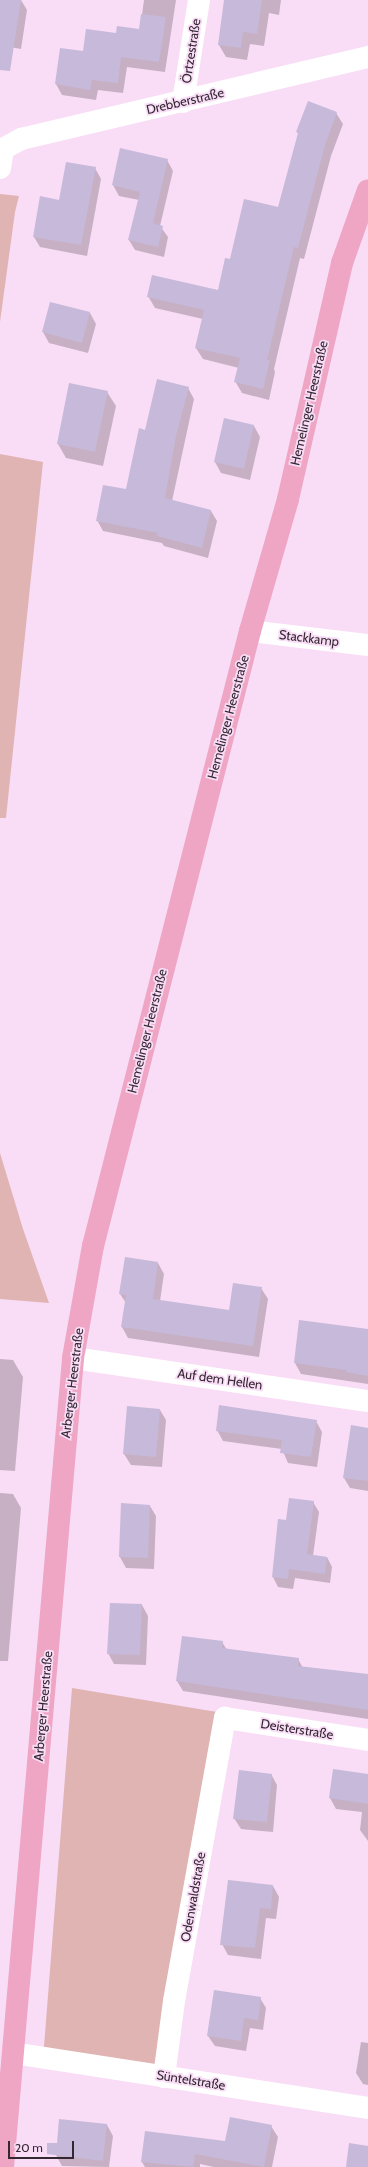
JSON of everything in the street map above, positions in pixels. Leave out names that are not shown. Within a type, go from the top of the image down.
[{"type":"main road","name":"Hemelinger Heerstraße","points":[[93,1246],[250,631],[288,498],[342,263],[368,190]]},
{"type":"main road","name":"Arberger Heerstraße","points":[[3,2167],[73,1358],[93,1246]]},
{"type":"street","name":"Örtzestraße","points":[[183,102],[199,0]]},
{"type":"street","name":"Drebberstraße","points":[[1,158],[31,137],[368,57]]},
{"type":"street","name":"Stackkamp","points":[[250,631],[368,645]]},
{"type":"street","name":"Auf dem Hellen","points":[[73,1358],[368,1402]]},
{"type":"street","name":"Deisterstraße","points":[[225,1718],[368,1740]]},
{"type":"street","name":"Odenwaldstraße","points":[[164,2077],[174,2001],[225,1718]]},
{"type":"street","name":"Süntelstraße","points":[[13,2053],[368,2108]]},
{"type":"shaded area","points":[[0,194],[19,196],[15,212],[0,322]]},
{"type":"shaded area","points":[[0,454],[43,462],[6,818],[0,818]]},
{"type":"shaded area","points":[[0,1153],[23,1229],[49,1303],[0,1299]]},
{"type":"shaded area","points":[[72,1688],[229,1714],[173,2074],[44,2047]]},
{"type":"building","points":[[0,0],[21,0],[10,71],[0,70]]},
{"type":"building","points":[[224,0],[262,0],[257,34],[243,32],[241,48],[218,45]]},
{"type":"building","points":[[141,14],[166,17],[159,62],[121,57],[118,83],[92,80],[90,90],[55,84],[60,48],[83,51],[86,29],[116,33],[117,26],[139,29]]},
{"type":"building","points":[[308,101],[337,112],[325,145],[298,248],[294,247],[267,360],[270,360],[263,389],[234,382],[240,358],[195,348],[204,310],[147,297],[152,275],[218,290],[225,258],[230,259],[244,199],[278,207],[298,133],[296,132]]},
{"type":"building","points":[[120,148],[168,159],[153,223],[163,226],[158,247],[128,240],[140,192],[112,185]]},
{"type":"building","points":[[66,162],[96,167],[81,245],[33,237],[40,196],[59,200]]},
{"type":"building","points":[[50,302],[90,312],[82,343],[42,332]]},
{"type":"building","points":[[157,379],[189,387],[176,436],[165,498],[211,510],[202,548],[157,536],[158,533],[96,521],[103,485],[126,489],[139,428],[145,430]]},
{"type":"building","points":[[69,383],[108,391],[95,452],[57,444]]},
{"type":"building","points":[[224,418],[254,425],[244,469],[214,462]]},
{"type":"building","points":[[125,1257],[158,1262],[153,1299],[229,1310],[233,1283],[262,1287],[253,1346],[121,1327],[126,1295],[119,1294]]},
{"type":"building","points":[[299,1320],[368,1329],[368,1376],[346,1372],[346,1370],[294,1363]]},
{"type":"building","points":[[219,1405],[317,1420],[311,1457],[280,1453],[282,1440],[216,1431]]},
{"type":"building","points":[[127,1406],[160,1409],[156,1457],[123,1454]]},
{"type":"building","points":[[351,1425],[368,1428],[368,1481],[343,1478]]},
{"type":"building","points":[[289,1498],[314,1501],[307,1554],[327,1557],[325,1574],[289,1569],[288,1579],[272,1577],[278,1519],[286,1520]]},
{"type":"building","points":[[121,1503],[150,1505],[148,1558],[119,1557]]},
{"type":"building","points":[[110,1603],[142,1604],[140,1655],[107,1654]]},
{"type":"building","points":[[182,1636],[223,1641],[222,1648],[299,1658],[298,1666],[368,1674],[368,1710],[176,1681]]},
{"type":"building","points":[[333,1769],[368,1774],[368,1804],[329,1798]]},
{"type":"building","points":[[239,1770],[272,1774],[267,1822],[233,1819]]},
{"type":"building","points":[[228,1880],[273,1885],[271,1909],[260,1908],[255,1948],[220,1945]]},
{"type":"building","points":[[214,1990],[261,1997],[258,2020],[244,2018],[241,2041],[207,2036]]},
{"type":"building","points":[[230,2117],[272,2125],[264,2167],[195,2154],[193,2167],[141,2162],[145,2131],[225,2141]]},
{"type":"building","points":[[59,2119],[107,2124],[103,2161],[47,2154],[47,2143],[57,2143]]},
{"type":"building","points":[[349,2143],[368,2146],[368,2167],[346,2167]]}]
